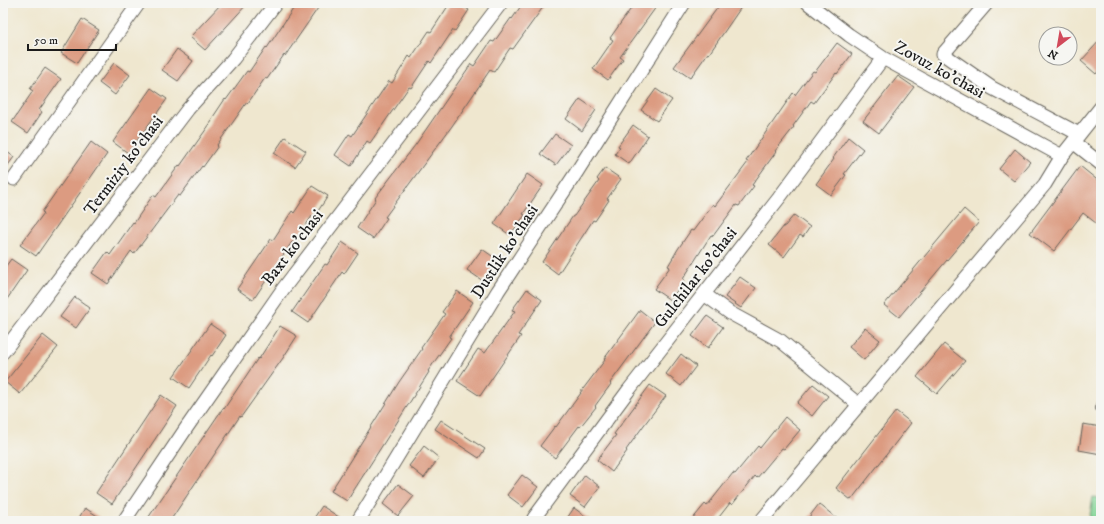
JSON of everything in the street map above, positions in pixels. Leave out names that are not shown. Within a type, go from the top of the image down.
[{"type":"street","points":[[14,179],[139,3]]},
{"type":"street","name":"Termiziy ko'chasi","points":[[3,352],[188,109],[233,59],[276,3]]},
{"type":"street","name":"Baxt ko'chasi","points":[[124,521],[283,289],[501,3]]},
{"type":"street","name":"Dustlik ko'chasi","points":[[358,521],[498,291],[576,173],[684,3]]},
{"type":"street","name":"Zovuz ko'chasi","points":[[808,3],[849,35],[883,58],[1062,156]]},
{"type":"street","points":[[987,3],[943,54],[992,88],[1076,138],[1101,164]]},
{"type":"street","name":"Gulchilar ko'chasi","points":[[534,518],[628,391],[780,198],[883,58]]},
{"type":"street","points":[[761,521],[858,404],[1045,184],[1062,156],[1101,107]]},
{"type":"street","points":[[704,294],[730,313],[781,341],[858,404]]},
{"type":"lane","points":[[1101,403],[1099,408],[1101,409]]},
{"type":"green space","points":[[1093,497],[1101,498],[1101,521],[1089,521]]},
{"type":"building","points":[[222,3],[248,3],[205,50],[190,37]]},
{"type":"building","points":[[297,3],[310,3],[318,8],[285,56],[284,55],[267,79],[265,78],[248,103],[247,102],[203,167],[202,166],[180,196],[178,195],[134,254],[131,251],[108,284],[92,273],[107,252],[110,255],[153,195],[156,197],[179,165],[180,166],[212,121],[211,120],[225,99],[226,100],[247,71],[249,72],[266,47],[267,48]]},
{"type":"building","points":[[450,3],[458,3],[469,10],[455,31],[453,30],[431,63],[429,61],[411,88],[409,87],[370,143],[367,141],[351,166],[335,155],[349,134],[352,136],[389,81],[392,83],[409,56],[411,58],[429,31],[431,32]]},
{"type":"building","points":[[523,3],[546,3],[513,49],[510,48],[494,72],[490,70],[452,126],[385,217],[387,218],[373,239],[357,228],[376,199],[375,198],[416,144],[471,64],[474,66],[491,41],[494,42]]},
{"type":"building","points":[[635,3],[659,3],[620,57],[623,59],[608,80],[593,69],[613,40],[610,38]]},
{"type":"building","points":[[721,3],[744,3],[709,54],[708,53],[690,78],[674,67]]},
{"type":"building","points":[[82,19],[99,30],[77,63],[61,53]]},
{"type":"building","points":[[1101,39],[1101,68],[1096,74],[1081,61]]},
{"type":"building","points":[[837,43],[852,54],[814,103],[811,101],[793,126],[794,127],[775,151],[776,152],[752,185],[754,186],[739,206],[736,205],[713,236],[711,235],[683,279],[685,280],[670,300],[654,289],[670,267],[668,266],[691,230],[693,231],[713,204],[715,206],[748,162],[746,161],[793,93],[795,95]]},
{"type":"building","points":[[177,49],[193,61],[178,81],[162,70]]},
{"type":"building","points":[[114,63],[130,75],[115,95],[99,83]]},
{"type":"building","points":[[45,68],[61,79],[39,110],[42,112],[28,133],[12,122],[33,91],[30,89]]},
{"type":"building","points":[[898,76],[914,87],[879,133],[863,121]]},
{"type":"building","points":[[151,88],[167,99],[128,153],[113,142]]},
{"type":"building","points":[[656,89],[672,100],[657,121],[641,110]]},
{"type":"building","points":[[580,99],[596,110],[582,131],[566,119]]},
{"type":"building","points":[[633,125],[648,136],[629,164],[615,154],[620,147],[618,146]]},
{"type":"building","points":[[555,134],[571,145],[556,165],[540,154]]},
{"type":"building","points":[[285,137],[306,151],[295,167],[274,153]]},
{"type":"building","points":[[848,137],[863,149],[844,174],[846,175],[831,195],[816,184]]},
{"type":"building","points":[[91,142],[107,154],[36,256],[20,245],[44,213],[42,212]]},
{"type":"building","points":[[3,149],[14,157],[3,172]]},
{"type":"building","points":[[1015,149],[1030,162],[1014,181],[999,169]]},
{"type":"building","points":[[1080,166],[1101,183],[1101,227],[1083,213],[1054,251],[1030,233]]},
{"type":"building","points":[[605,168],[621,179],[607,199],[609,200],[595,221],[593,220],[558,274],[542,262],[599,181],[597,179]]},
{"type":"building","points":[[527,174],[543,185],[523,214],[525,215],[510,235],[494,224]]},
{"type":"building","points":[[312,186],[328,196],[314,217],[312,216],[294,243],[292,242],[253,300],[237,289],[271,239],[273,240],[292,211],[294,213]]},
{"type":"building","points":[[964,209],[979,222],[899,317],[884,305]]},
{"type":"building","points":[[794,215],[810,227],[803,237],[800,235],[784,257],[769,245]]},
{"type":"building","points":[[342,242],[358,253],[344,274],[342,272],[308,323],[292,312]]},
{"type":"building","points":[[482,249],[498,260],[483,281],[467,270]]},
{"type":"building","points":[[11,259],[27,270],[3,305],[3,270]]},
{"type":"building","points":[[740,277],[756,288],[741,308],[725,297]]},
{"type":"building","points":[[527,289],[542,300],[518,335],[521,336],[480,396],[457,381],[478,349],[485,353],[515,311],[512,310]]},
{"type":"building","points":[[457,291],[473,302],[449,337],[451,338],[428,371],[429,372],[347,501],[331,491],[399,382],[445,314],[442,312]]},
{"type":"building","points":[[75,297],[90,308],[76,328],[60,317]]},
{"type":"building","points":[[640,310],[655,322],[610,383],[611,384],[595,406],[596,407],[580,427],[579,426],[555,458],[540,446],[581,393]]},
{"type":"building","points":[[707,316],[723,327],[708,348],[692,336]]},
{"type":"building","points":[[210,324],[226,335],[189,388],[173,377]]},
{"type":"building","points":[[280,326],[297,336],[283,358],[241,417],[240,416],[170,521],[146,521],[223,408],[224,409],[258,358],[259,359]]},
{"type":"building","points":[[865,328],[880,340],[864,360],[849,347]]},
{"type":"building","points":[[43,335],[58,347],[20,394],[5,382]]},
{"type":"building","points":[[944,344],[965,361],[937,394],[917,377]]},
{"type":"building","points":[[681,354],[696,366],[681,386],[666,374]]},
{"type":"building","points":[[813,384],[828,396],[812,416],[797,403]]},
{"type":"building","points":[[650,385],[666,396],[626,450],[627,451],[612,472],[597,460]]},
{"type":"building","points":[[161,395],[177,406],[112,504],[96,493]]},
{"type":"building","points":[[896,411],[911,423],[851,500],[836,488]]},
{"type":"building","points":[[785,417],[800,430],[784,449],[782,448],[757,478],[755,476],[732,505],[730,503],[716,521],[691,521],[705,504],[707,506],[733,473],[735,474],[758,446],[760,448]]},
{"type":"building","points":[[441,420],[485,449],[479,458],[435,429]]},
{"type":"building","points":[[1083,424],[1101,427],[1101,454],[1079,450]]},
{"type":"building","points":[[424,446],[439,458],[424,478],[409,466]]},
{"type":"building","points":[[522,475],[538,487],[523,507],[507,495]]},
{"type":"building","points":[[585,475],[600,487],[585,507],[570,496]]},
{"type":"building","points":[[398,484],[414,496],[398,516],[383,504]]},
{"type":"building","points":[[819,504],[840,521],[806,521]]},
{"type":"building","points":[[322,506],[345,521],[312,521]]},
{"type":"building","points":[[85,508],[105,521],[77,521]]},
{"type":"building","points":[[574,508],[592,521],[565,521]]}]
